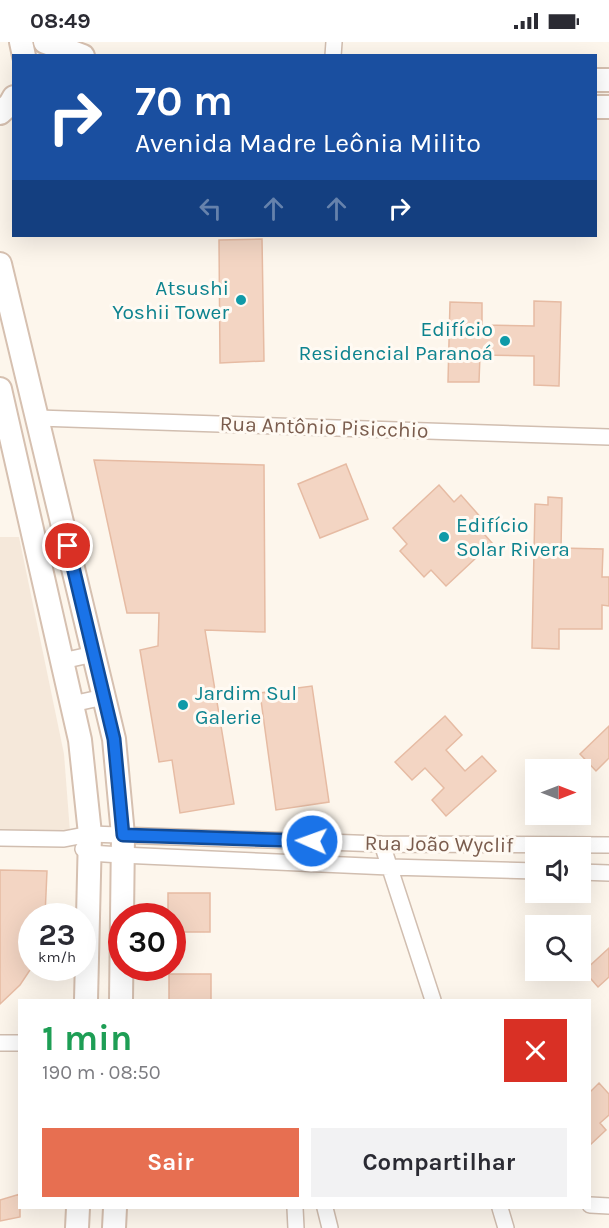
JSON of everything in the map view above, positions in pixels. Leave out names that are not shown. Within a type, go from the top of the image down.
[{"type":"main road","points":[[45,42],[78,54]]},
{"type":"main road","points":[[0,113],[12,100]]},
{"type":"main road","points":[[0,264],[114,739],[122,845],[121,999]]},
{"type":"main road","points":[[0,390],[80,740],[89,843],[86,999]]},
{"type":"main road","points":[[77,1228],[78,1209]]},
{"type":"main road","points":[[114,1228],[115,1209]]},
{"type":"street","name":"Rua Antônio Pisicchio","points":[[38,418],[609,436]]},
{"type":"street","points":[[62,661],[94,654]]},
{"type":"street","points":[[72,705],[104,697]]},
{"type":"street","name":"Rua João Wyclif","points":[[0,838],[64,839],[89,843],[389,867],[525,871]]},
{"type":"street","points":[[382,844],[433,999]]},
{"type":"street","name":"Rua João Wyclif","points":[[122,845],[609,845]]},
{"type":"street","points":[[591,872],[609,873]]},
{"type":"street","points":[[0,1043],[18,1043]]},
{"type":"street","points":[[591,1205],[609,1206]]},
{"type":"street","points":[[295,1209],[296,1228]]},
{"type":"street","points":[[326,1209],[330,1228]]},
{"type":"street","points":[[500,1209],[506,1228]]},
{"type":"shaded area","points":[[0,537],[19,537],[64,754],[70,832],[0,830]]},
{"type":"building","name":"Atsushi Yoshii Tower","points":[[262,239],[264,361],[220,363],[219,240]]},
{"type":"building","name":"Edifício Residencial Paranoá","points":[[534,301],[561,302],[559,386],[534,385],[534,356],[480,355],[479,382],[448,382],[450,302],[482,303],[482,325],[534,326]]},
{"type":"building","points":[[94,460],[264,465],[265,632],[205,630],[234,804],[180,813],[172,760],[159,762],[140,650],[158,646],[159,613],[127,613]]},
{"type":"building","points":[[346,464],[368,519],[320,538],[298,484]]},
{"type":"building","name":"Edifício Solar Rivera","points":[[439,485],[454,502],[461,495],[483,520],[477,526],[492,543],[446,586],[431,570],[424,577],[400,551],[407,544],[393,528]]},
{"type":"building","points":[[548,497],[562,498],[561,548],[603,549],[602,577],[609,577],[609,606],[602,605],[602,629],[559,629],[559,649],[532,648],[535,504],[548,505]]},
{"type":"building","points":[[312,686],[329,802],[276,810],[260,693]]},
{"type":"building","points":[[445,716],[462,735],[446,750],[465,771],[482,756],[496,771],[446,816],[432,800],[444,788],[425,768],[412,780],[395,762]]},
{"type":"building","points":[[609,726],[609,758],[596,771],[591,766],[591,759],[585,759],[580,754]]},
{"type":"building","points":[[0,870],[47,871],[46,903],[18,903],[18,981],[23,981],[0,1004]]},
{"type":"building","points":[[168,893],[210,893],[210,932],[186,932],[186,903],[168,903]]},
{"type":"building","points":[[609,948],[609,977],[598,987],[591,979],[591,965]]},
{"type":"building","points":[[186,974],[211,974],[211,999],[169,999],[169,981],[186,981]]},
{"type":"building","points":[[599,1083],[609,1094],[609,1115],[600,1123],[606,1130],[591,1144],[591,1091]]},
{"type":"building","points":[[18,1195],[20,1217],[0,1221],[0,1200]]},
{"type":"place","name":"Atsushi Yoshii Tower","points":[[241,300]]},
{"type":"place","name":"Edifício Residencial Paranoá","points":[[505,341]]},
{"type":"place","name":"Edifício Solar Rivera","points":[[444,537]]},
{"type":"place","name":"Jardim Sul Galerie","points":[[183,705]]},
{"type":"route","points":[[68,546],[114,739],[123,835],[312,841]]}]
